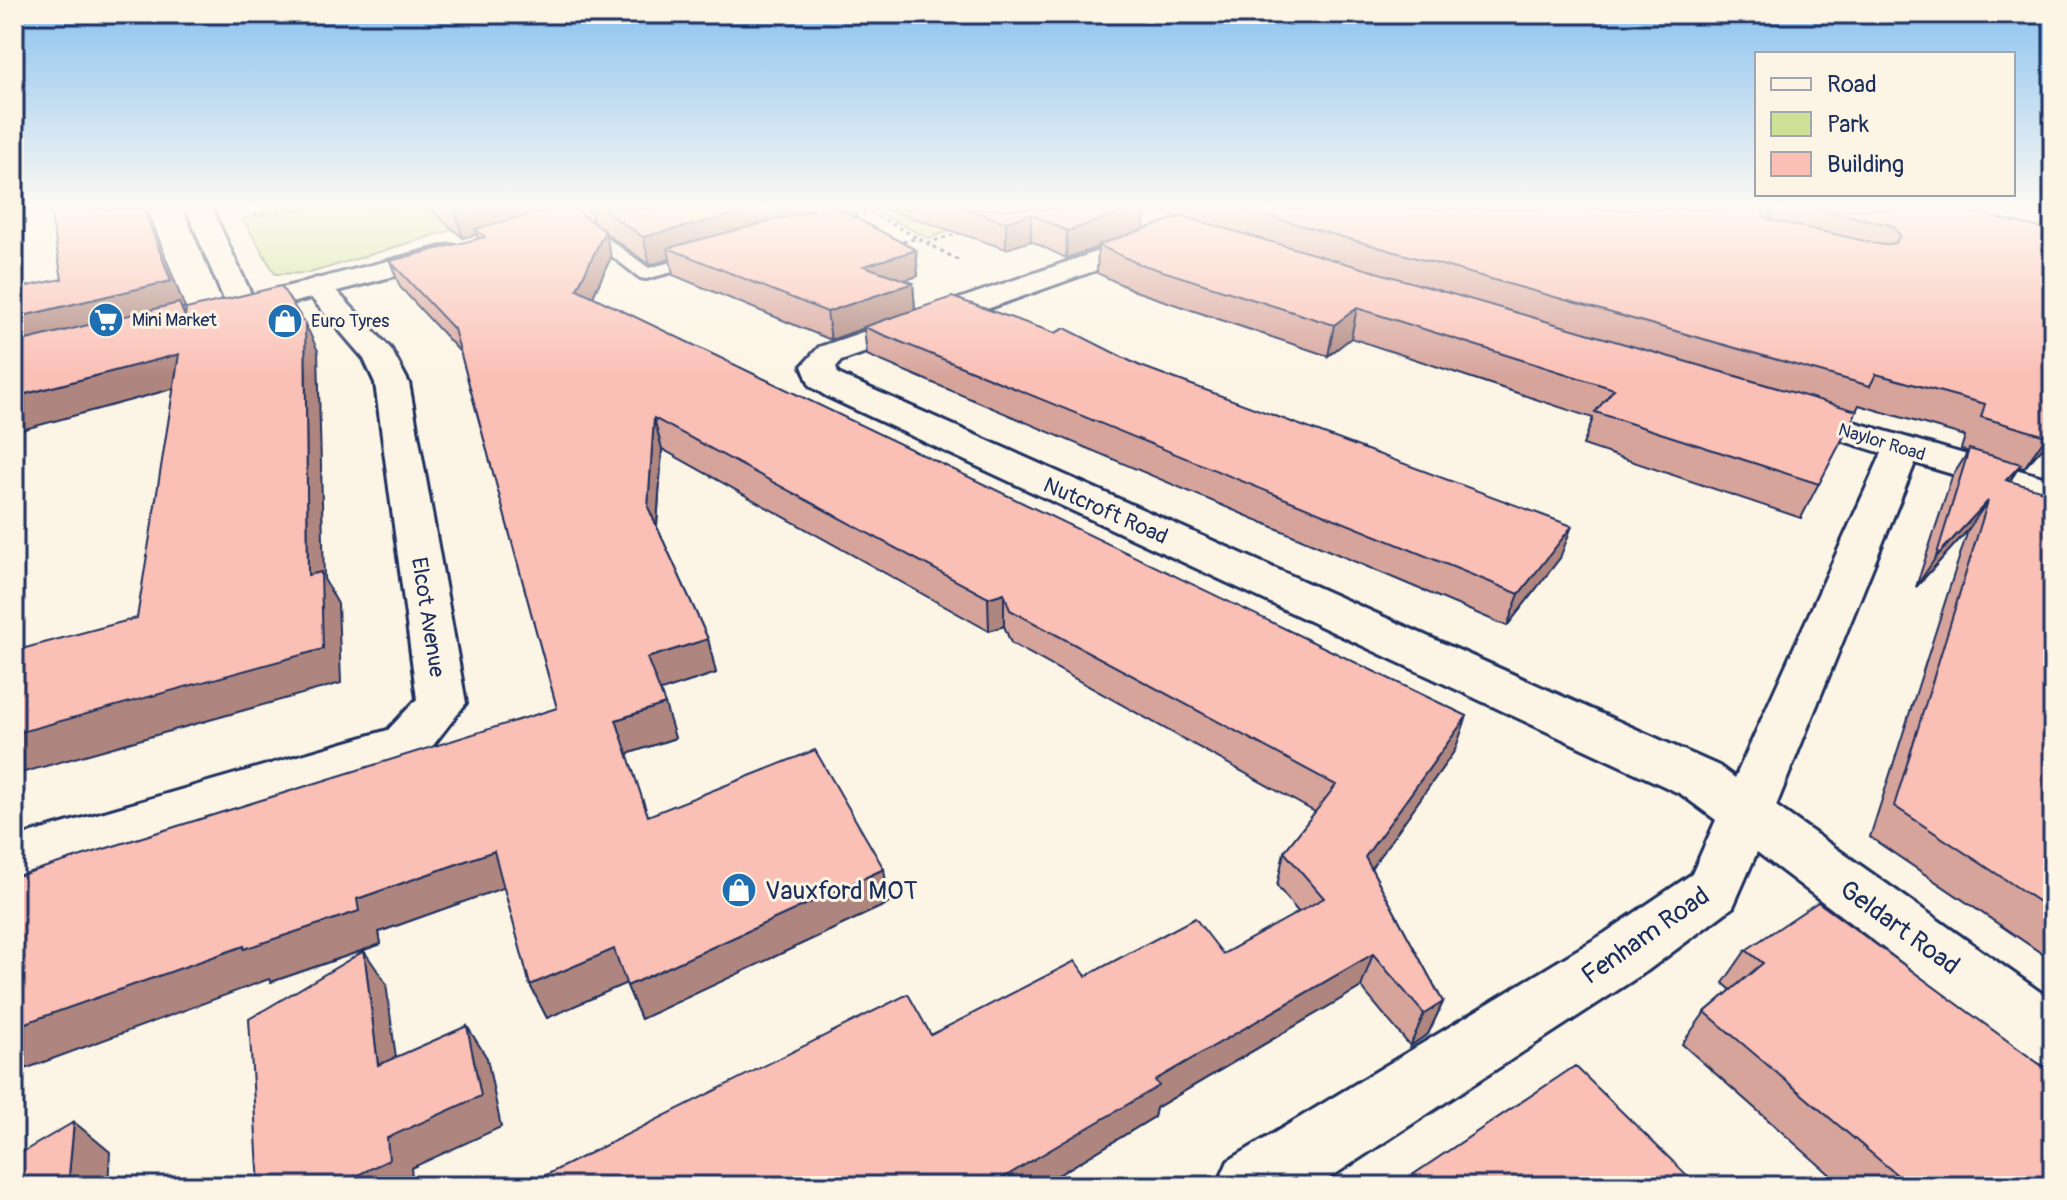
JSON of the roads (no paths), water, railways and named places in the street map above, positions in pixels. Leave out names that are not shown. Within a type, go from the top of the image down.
[{"type":"street","points":[[224,265],[242,307]]},
{"type":"street","points":[[199,318],[402,265]]},
{"type":"street","name":"Nutcroft Road","points":[[1081,265],[830,354],[819,366],[822,379],[1700,780],[1748,816]]},
{"type":"street","name":"Elcot Avenue","points":[[14,861],[406,744],[442,703],[392,383],[379,356],[317,287]]},
{"type":"street","name":"Naylor Road","points":[[1756,404],[2053,492]]},
{"type":"street","name":"Fenham Road","points":[[1253,1186],[1626,952],[1713,890],[1748,816],[1903,448]]},
{"type":"street","name":"Geldart Road","points":[[1748,816],[2053,1038]]},
{"type":"lane","points":[[631,265],[646,274],[680,265]]},
{"type":"place","name":"Mini Market","points":[[106,320]]},
{"type":"place","name":"Euro Tyres","points":[[285,321]]},
{"type":"place","name":"Vauxford MOT","points":[[739,890]]}]
